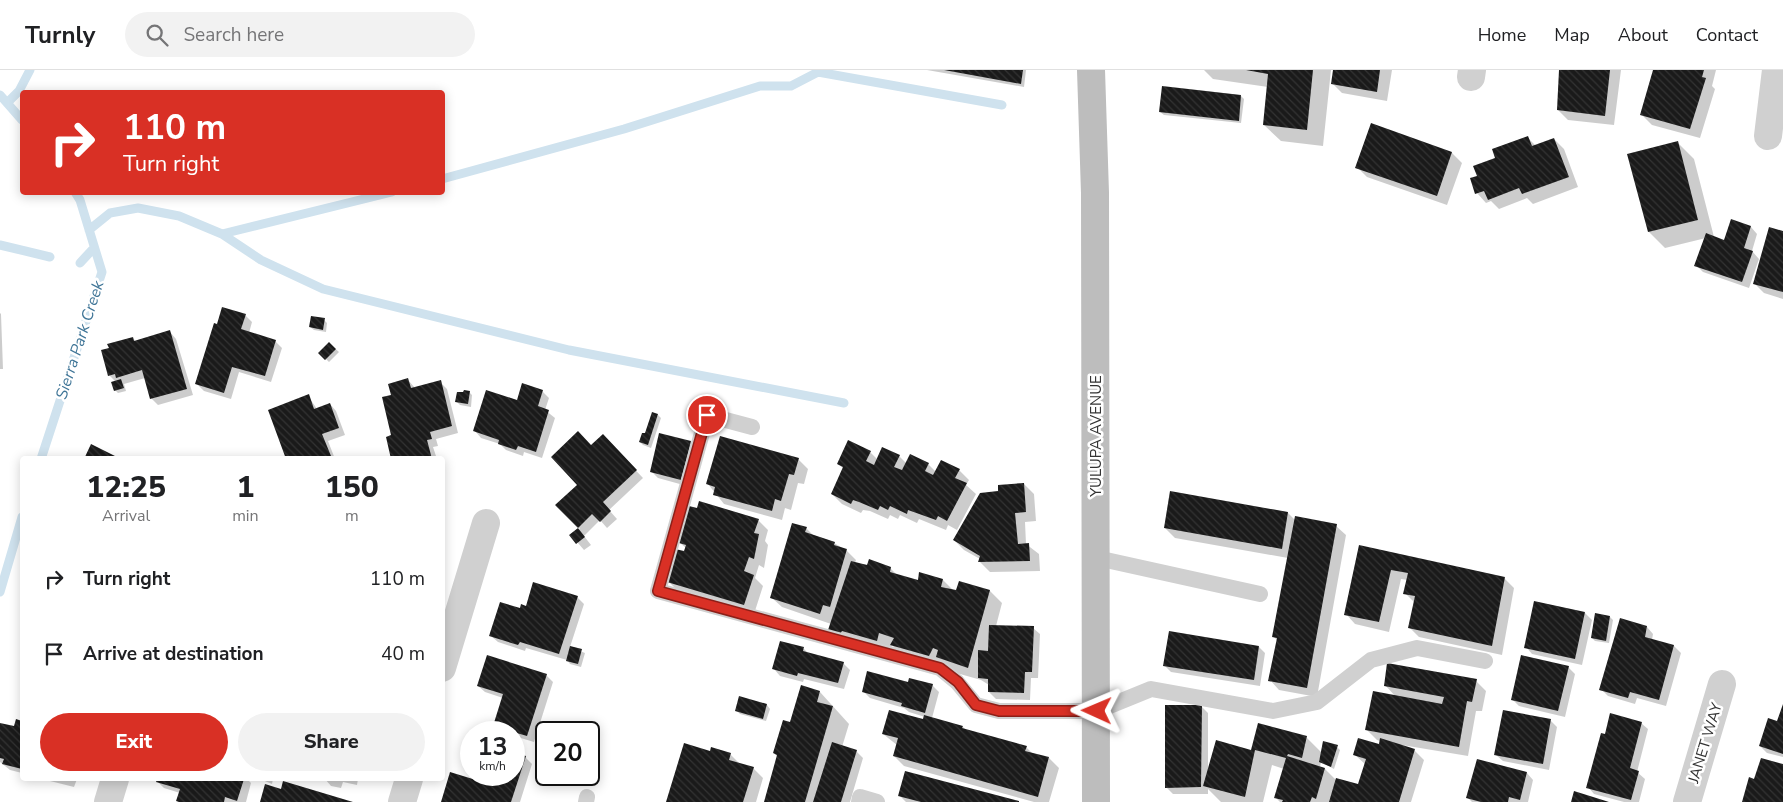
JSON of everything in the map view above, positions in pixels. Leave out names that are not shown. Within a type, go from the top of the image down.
[{"type":"street","name":"YULUPA AVENUE","points":[[1091,70],[1095,193],[1096,802]]},
{"type":"street","points":[[1768,136],[1776,70]]},
{"type":"street","points":[[445,658],[486,523]]},
{"type":"street","name":"JANET WAY","points":[[1687,802],[1722,684]]},
{"type":"street","points":[[108,802],[114,781]]},
{"type":"street","points":[[402,802],[408,781]]},
{"type":"lane","points":[[752,428],[707,415],[658,591],[940,668],[958,682],[976,705],[999,711],[1097,711],[1151,689],[1272,711],[1316,702],[1371,660],[1417,648],[1485,662]]},
{"type":"lane","points":[[1096,558],[1260,594]]},
{"type":"lane","points":[[859,802],[860,797],[877,802]]},
{"type":"building","points":[[944,70],[1023,70],[1021,84]]},
{"type":"building","points":[[1246,70],[1313,70],[1307,130],[1263,125],[1268,74]]},
{"type":"building","points":[[1333,70],[1380,70],[1377,92],[1331,84]]},
{"type":"building","points":[[1559,70],[1610,70],[1605,116],[1557,110]]},
{"type":"building","points":[[1653,70],[1704,70],[1702,77],[1706,78],[1690,129],[1640,115]]},
{"type":"building","points":[[1162,86],[1241,95],[1239,121],[1159,112]]},
{"type":"building","points":[[1371,123],[1452,152],[1437,196],[1355,168]]},
{"type":"building","points":[[1528,136],[1532,146],[1554,138],[1569,177],[1522,194],[1519,188],[1488,200],[1484,191],[1475,194],[1470,178],[1477,176],[1473,166],[1495,158],[1492,149]]},
{"type":"building","points":[[1678,141],[1698,220],[1648,232],[1627,154]]},
{"type":"building","points":[[1731,219],[1751,226],[1744,248],[1753,251],[1742,282],[1694,266],[1706,233],[1724,240]]},
{"type":"building","points":[[1769,227],[1783,231],[1783,292],[1753,284]]},
{"type":"building","points":[[222,307],[246,314],[241,329],[276,340],[265,376],[232,367],[224,393],[195,384],[214,323],[217,324]]},
{"type":"building","points":[[311,316],[325,318],[323,330],[309,327]]},
{"type":"building","points":[[170,330],[187,389],[150,399],[142,370],[116,378],[115,374],[108,376],[101,350],[109,348],[107,344],[133,337],[134,341]]},
{"type":"building","points":[[329,342],[336,349],[325,360],[318,353]]},
{"type":"building","points":[[408,378],[411,388],[441,380],[452,426],[430,432],[432,439],[427,440],[431,456],[390,456],[386,437],[391,435],[382,397],[391,395],[388,384]]},
{"type":"building","points":[[121,379],[124,388],[114,391],[111,382]]},
{"type":"building","points":[[522,383],[543,390],[538,406],[549,410],[536,452],[518,446],[516,450],[498,444],[499,440],[473,431],[486,390],[517,400]]},
{"type":"building","points":[[464,390],[470,391],[468,404],[455,402],[457,392],[463,392]]},
{"type":"building","points":[[309,394],[314,409],[330,403],[339,428],[322,434],[331,456],[285,456],[268,410]]},
{"type":"building","points":[[652,412],[658,414],[648,445],[639,442],[642,433],[645,433]]},
{"type":"building","points":[[578,431],[591,445],[603,434],[637,470],[603,502],[611,511],[600,522],[592,514],[578,528],[555,505],[577,485],[551,457]]},
{"type":"building","points":[[659,433],[691,441],[681,480],[650,472]]},
{"type":"building","points":[[720,436],[799,458],[794,475],[789,474],[781,501],[775,499],[772,511],[713,495],[715,487],[706,484]]},
{"type":"building","points":[[848,440],[871,451],[866,461],[874,465],[882,447],[900,455],[894,467],[902,470],[910,454],[929,463],[925,471],[933,475],[941,460],[960,469],[955,478],[967,483],[947,521],[938,516],[936,520],[908,510],[907,514],[890,506],[888,510],[880,506],[878,510],[853,500],[851,504],[831,494],[843,467],[837,464]]},
{"type":"building","points":[[91,444],[115,456],[85,456]]},
{"type":"building","points":[[1024,483],[1026,512],[1015,513],[1018,544],[1029,543],[1030,561],[978,562],[980,556],[953,540],[980,493],[998,491],[998,485]]},
{"type":"building","points":[[1170,491],[1288,512],[1282,549],[1164,528]]},
{"type":"building","points":[[699,501],[759,519],[754,533],[759,534],[754,559],[749,557],[744,571],[754,575],[744,605],[667,582],[675,549],[684,551],[686,545],[679,543],[689,506],[697,508]]},
{"type":"building","points":[[1295,516],[1337,524],[1307,688],[1268,681],[1277,638],[1272,637]]},
{"type":"building","points":[[792,523],[807,527],[805,532],[835,542],[834,545],[847,549],[830,607],[823,605],[820,614],[770,598]]},
{"type":"building","points":[[578,528],[585,537],[576,544],[569,535]]},
{"type":"building","points":[[1359,545],[1505,577],[1492,646],[1408,628],[1415,596],[1403,594],[1408,573],[1391,570],[1379,622],[1344,615]]},
{"type":"building","points":[[869,559],[891,567],[890,572],[918,580],[919,572],[943,579],[941,587],[956,590],[959,581],[990,590],[968,668],[936,657],[938,650],[933,648],[929,656],[890,645],[894,638],[879,633],[877,641],[842,631],[840,634],[828,630],[851,561],[867,565]]},
{"type":"building","points":[[533,582],[578,596],[559,654],[520,642],[518,645],[489,636],[500,602],[520,608],[521,604],[526,606]]},
{"type":"building","points":[[1534,601],[1585,612],[1575,659],[1524,648]]},
{"type":"building","points":[[1595,613],[1610,616],[1606,641],[1591,638]]},
{"type":"building","points":[[1620,618],[1647,626],[1645,637],[1674,645],[1659,700],[1630,692],[1628,698],[1599,690]]},
{"type":"building","points":[[989,625],[1034,626],[1032,672],[1025,672],[1024,693],[988,692],[988,679],[978,678],[978,650],[988,651]]},
{"type":"building","points":[[1169,631],[1259,646],[1254,680],[1163,666]]},
{"type":"building","points":[[780,641],[804,647],[803,651],[844,662],[838,683],[798,673],[797,676],[772,669]]},
{"type":"building","points":[[570,646],[582,649],[578,664],[566,661]]},
{"type":"building","points":[[487,655],[547,674],[527,736],[525,735],[525,721],[495,721],[503,694],[477,686]]},
{"type":"building","points":[[1521,655],[1569,666],[1558,711],[1511,700]]},
{"type":"building","points":[[1387,663],[1477,679],[1472,702],[1467,701],[1459,747],[1365,730],[1373,691],[1442,704],[1444,697],[1384,686]]},
{"type":"building","points":[[867,671],[908,682],[909,678],[933,684],[925,713],[901,706],[902,703],[862,692]]},
{"type":"building","points":[[801,685],[820,691],[817,702],[833,706],[805,802],[764,802],[777,755],[773,753],[783,720],[790,722]]},
{"type":"building","points":[[739,696],[767,704],[763,719],[735,711]]},
{"type":"building","points":[[1783,704],[1783,754],[1759,746],[1768,718],[1777,721]]},
{"type":"building","points":[[1165,705],[1202,705],[1201,787],[1165,788]]},
{"type":"building","points":[[889,710],[923,719],[924,715],[963,726],[962,728],[1027,746],[1025,751],[1049,757],[1038,797],[893,756],[898,738],[882,734]]},
{"type":"building","points":[[1503,710],[1551,719],[1543,764],[1494,755]]},
{"type":"building","points":[[1610,713],[1642,722],[1630,768],[1639,771],[1631,800],[1586,788],[1601,733],[1605,734]]},
{"type":"building","points":[[16,719],[20,720],[20,768],[2,764],[4,759],[0,758],[0,723],[14,726]]},
{"type":"building","points":[[1258,723],[1307,736],[1302,758],[1288,754],[1287,756],[1325,768],[1316,799],[1312,797],[1310,802],[1282,802],[1283,800],[1274,798],[1286,758],[1255,750],[1245,797],[1203,786],[1216,740],[1251,750]]},
{"type":"building","points":[[1358,738],[1379,744],[1380,738],[1415,749],[1399,802],[1329,802],[1336,778],[1358,784],[1366,759],[1353,755]]},
{"type":"building","points":[[1323,741],[1338,745],[1331,767],[1319,762]]},
{"type":"building","points":[[832,742],[857,750],[841,802],[813,802]]},
{"type":"building","points":[[684,743],[710,751],[711,747],[731,753],[729,760],[754,767],[743,802],[666,802]]},
{"type":"building","points":[[1761,758],[1783,764],[1783,802],[1742,802],[1749,777],[1754,779]]},
{"type":"building","points":[[1477,759],[1527,772],[1520,800],[1509,797],[1508,802],[1481,802],[1466,798]]},
{"type":"building","points":[[905,771],[1019,802],[921,802],[898,796]]},
{"type":"building","points":[[450,772],[460,775],[460,786],[516,786],[511,802],[441,802]]},
{"type":"building","points":[[243,781],[237,801],[225,797],[224,802],[179,802],[176,801],[180,789],[156,782]]},
{"type":"building","points":[[283,781],[353,802],[260,802],[265,784],[281,789]]},
{"type":"building","points":[[1574,791],[1609,802],[1571,802]]},
{"type":"waterway","points":[[7,103],[19,91],[30,70]]},
{"type":"waterway","points":[[445,178],[624,129],[760,86],[791,86],[818,72],[1002,105]]},
{"type":"waterway","name":"Sierra Park Creek","points":[[0,95],[20,118]]},
{"type":"waterway","name":"Sierra Park Creek","points":[[42,456],[102,272],[77,195]]},
{"type":"waterway","points":[[222,234],[380,195]]},
{"type":"waterway","points":[[89,230],[110,213],[138,208],[179,216],[222,234],[261,260],[323,289],[569,350],[844,403]]},
{"type":"waterway","points":[[0,245],[50,257]]},
{"type":"waterway","points":[[80,263],[92,250]]},
{"type":"waterway","name":"Sierra Park Creek","points":[[0,592],[20,524]]},
{"type":"route","points":[[707,415],[658,591],[940,668],[958,682],[976,705],[999,711],[1097,711]]}]
